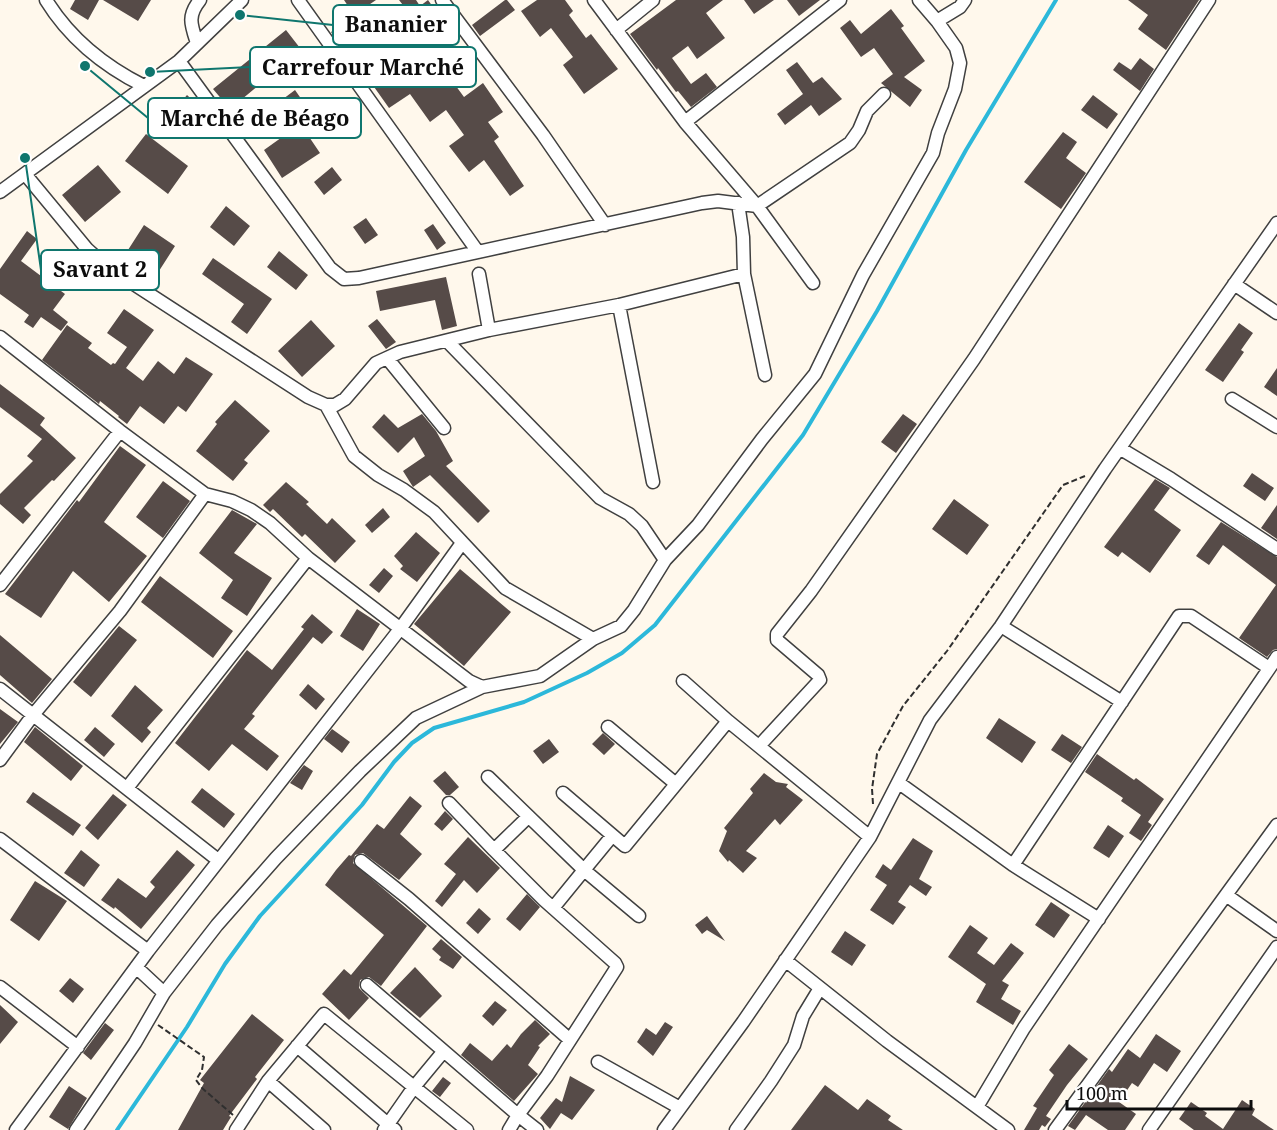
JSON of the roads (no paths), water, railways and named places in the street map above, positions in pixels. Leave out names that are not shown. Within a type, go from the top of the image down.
[{"type":"street","points":[[46,0],[85,48],[121,75],[144,86]]},
{"type":"street","points":[[197,43],[190,23],[190,15],[200,0]]},
{"type":"street","points":[[0,192],[179,61],[242,0]]},
{"type":"street","points":[[298,0],[478,252]]},
{"type":"street","points":[[594,0],[685,122],[757,206],[813,283]]},
{"type":"street","points":[[616,30],[653,0]]},
{"type":"street","points":[[685,122],[840,0]]},
{"type":"street","points":[[76,1130],[135,1043],[164,993],[217,925],[276,858],[416,718],[482,687],[540,676],[593,639],[621,626],[634,610],[665,560],[698,525],[815,374],[863,275],[933,153],[955,89],[960,63],[956,48],[919,0]]},
{"type":"street","points":[[937,21],[960,7],[964,0]]},
{"type":"street","points":[[760,745],[820,680],[818,675],[777,640],[777,634],[811,591],[974,359],[1209,0]]},
{"type":"street","points":[[445,1],[543,135],[605,225]]},
{"type":"street","points":[[179,61],[330,268],[344,279],[359,278],[702,203],[718,201],[757,206],[850,143],[859,130],[867,111],[884,94]]},
{"type":"street","points":[[25,174],[87,249],[106,266],[308,398],[326,405],[335,405],[345,399],[376,363],[400,352],[489,330],[619,305],[744,274]]},
{"type":"street","points":[[738,204],[743,237],[744,274],[765,375]]},
{"type":"street","points":[[664,1130],[743,1022],[873,833],[930,720],[1001,626],[1277,224]]},
{"type":"street","points":[[479,274],[489,330]]},
{"type":"street","points":[[1234,284],[1277,313]]},
{"type":"street","points":[[619,305],[653,482]]},
{"type":"street","points":[[0,337],[120,432],[205,494],[232,501],[270,523],[308,558],[400,630],[470,681],[482,687]]},
{"type":"street","points":[[447,341],[600,498],[629,514],[642,526],[665,560]]},
{"type":"street","points":[[387,358],[444,428]]},
{"type":"street","points":[[1232,399],[1277,427]]},
{"type":"street","points":[[326,405],[354,456],[378,475],[404,490],[434,512],[505,588],[593,639]]},
{"type":"street","points":[[0,585],[120,432]]},
{"type":"street","points":[[1121,449],[1277,549]]},
{"type":"street","points":[[0,760],[33,715],[120,611],[205,494]]},
{"type":"street","points":[[16,1130],[148,951],[400,630],[462,543]]},
{"type":"street","points":[[127,788],[308,558]]},
{"type":"street","points":[[1013,865],[1179,616],[1191,616],[1269,668]]},
{"type":"street","points":[[1001,626],[1122,702]]},
{"type":"street","points":[[977,1107],[1024,1028],[1277,657]]},
{"type":"street","points":[[683,681],[728,721],[873,833]]},
{"type":"street","points":[[0,690],[218,860]]},
{"type":"street","points":[[563,793],[625,846],[728,721]]},
{"type":"street","points":[[608,727],[676,784]]},
{"type":"street","points":[[488,777],[584,870],[639,916]]},
{"type":"street","points":[[899,783],[1013,865],[1098,919]]},
{"type":"street","points":[[449,803],[553,908],[615,963],[616,967],[547,1076],[509,1130]]},
{"type":"street","points":[[494,850],[528,818]]},
{"type":"street","points":[[1055,1130],[1277,825]]},
{"type":"street","points":[[553,908],[612,836]]},
{"type":"street","points":[[0,839],[148,951]]},
{"type":"street","points":[[361,861],[409,899],[570,1039]]},
{"type":"street","points":[[1226,895],[1277,932]]},
{"type":"street","points":[[1149,1130],[1277,947]]},
{"type":"street","points":[[785,960],[887,1041],[1008,1130]]},
{"type":"street","points":[[136,967],[164,993]]},
{"type":"street","points":[[367,985],[537,1130]]},
{"type":"street","points":[[0,987],[78,1047]]},
{"type":"street","points":[[736,1130],[771,1082],[794,1045],[803,1016],[820,988]]},
{"type":"street","points":[[252,1130],[238,1126],[268,1081],[324,1014],[468,1130]]},
{"type":"street","points":[[297,1046],[389,1128],[414,1087],[443,1052]]},
{"type":"street","points":[[598,1062],[680,1108]]},
{"type":"street","points":[[268,1081],[324,1130]]},
{"type":"waterway","points":[[117,1130],[187,1027],[225,964],[260,916],[362,805],[394,762],[412,743],[434,728],[524,702],[587,673],[622,653],[655,625],[803,435],[877,311],[966,150],[1056,0]]},
{"type":"place","name":"Bananier","points":[[240,15]]},
{"type":"place","name":"Marché de Béago","points":[[85,66]]},
{"type":"place","name":"Carrefour Marché","points":[[150,72]]},
{"type":"place","name":"Savant 2","points":[[25,158]]}]
